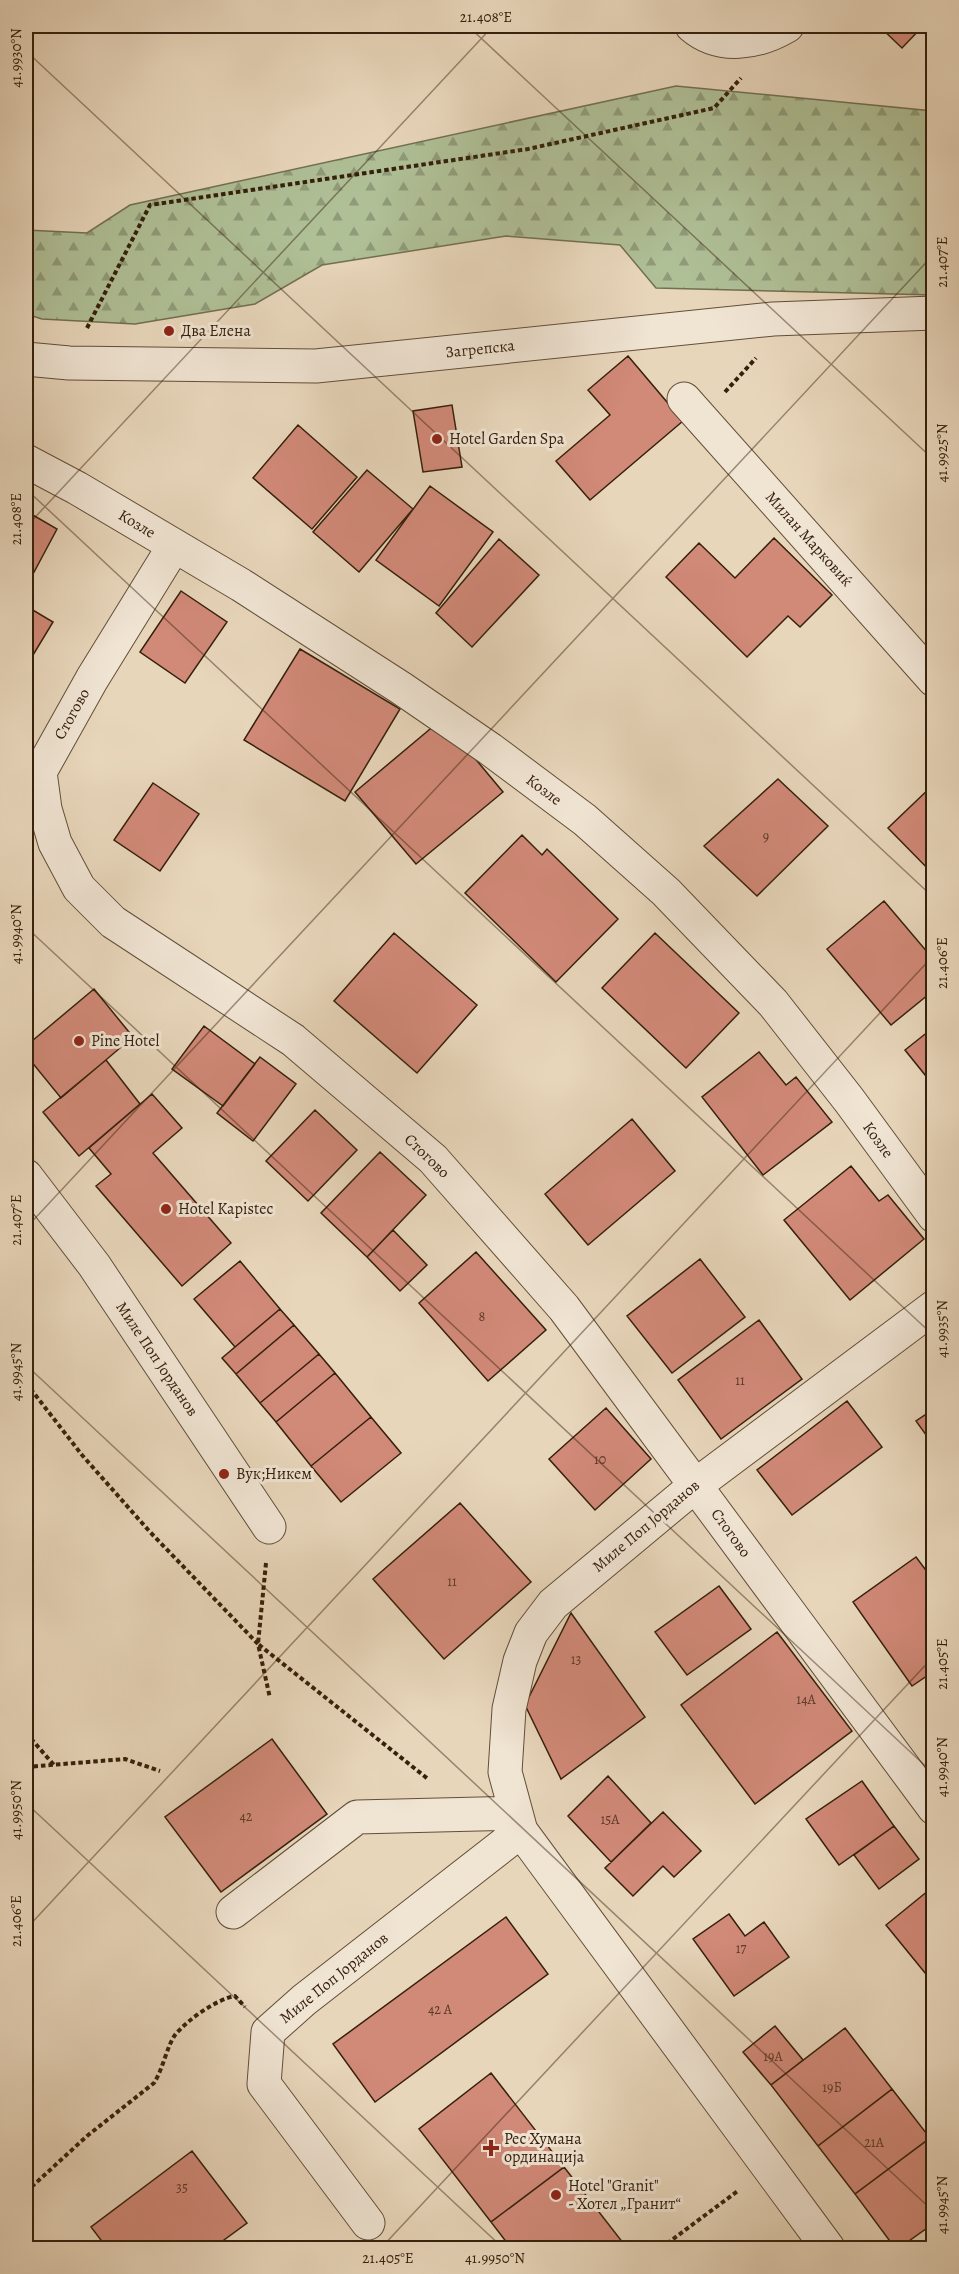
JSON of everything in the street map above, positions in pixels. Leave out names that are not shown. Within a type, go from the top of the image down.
[{"type":"street","points":[[693,26],[699,31],[729,42],[755,41],[786,26]]},
{"type":"street","name":"Загрепска","points":[[28,359],[69,363],[316,366],[773,319],[933,313]]},
{"type":"street","name":"Милан Марковиќ","points":[[693,409],[933,680]]},
{"type":"street","name":"Козле","points":[[38,467],[241,585],[401,688],[490,749],[585,820],[650,878],[773,1003],[849,1100],[933,1216]]},
{"type":"street","name":"Стогово","points":[[174,546],[92,679],[33,785],[45,809],[55,843],[78,888],[113,922],[293,1040],[433,1160],[564,1308],[933,1808]]},
{"type":"street","name":"Миле Поп Јорданов","points":[[30,1191],[94,1265],[269,1527]]},
{"type":"street","name":"Миле Поп Јорданов","points":[[828,2248],[519,1822],[505,1772],[509,1709],[520,1661],[531,1633],[553,1604],[696,1485],[933,1307]]},
{"type":"street","points":[[233,1912],[357,1817],[474,1815],[519,1822]]},
{"type":"street","name":"Миле Поп Јорданов","points":[[368,2223],[264,2084],[268,2032],[519,1822]]},
{"type":"path","points":[[69,363],[150,205],[552,144],[714,108],[743,76]]},
{"type":"path","points":[[693,409],[756,358],[773,319]]},
{"type":"path","points":[[28,359],[38,467]]},
{"type":"path","points":[[26,1383],[82,1455],[150,1532],[258,1644],[474,1815]]},
{"type":"path","points":[[269,1527],[258,1644],[270,1698]]},
{"type":"path","points":[[26,1733],[54,1765]]},
{"type":"path","points":[[26,1767],[124,1759],[160,1771]]},
{"type":"path","points":[[26,2192],[87,2136],[154,2083],[162,2071],[175,2036],[209,2006],[235,1996],[268,2032]]},
{"type":"path","points":[[661,2248],[768,2168]]},
{"type":"green space","points":[[676,86],[933,111],[933,295],[656,288],[620,245],[506,236],[322,265],[255,304],[135,324],[42,319],[26,314],[26,230],[87,233],[130,205]]},
{"type":"building","points":[[879,26],[923,26],[902,48]]},
{"type":"building","points":[[628,356],[683,421],[590,500],[556,461],[610,415],[588,390]]},
{"type":"building","name":"Hotel Garden Spa","points":[[452,405],[462,467],[423,472],[413,411]]},
{"type":"building","points":[[298,425],[357,477],[312,529],[253,478]]},
{"type":"building","points":[[367,470],[413,509],[359,572],[313,532]]},
{"type":"building","points":[[430,486],[493,532],[439,606],[376,560]]},
{"type":"building","points":[[26,511],[57,529],[33,574],[26,570]]},
{"type":"building","points":[[774,538],[832,595],[800,627],[788,616],[747,657],[666,577],[699,543],[735,578]]},
{"type":"building","points":[[499,539],[539,575],[472,647],[436,613]]},
{"type":"building","points":[[181,591],[227,622],[185,683],[140,652]]},
{"type":"building","points":[[26,606],[53,622],[27,665],[26,664]]},
{"type":"building","points":[[300,649],[400,709],[345,801],[244,740]]},
{"type":"building","points":[[442,719],[503,792],[416,864],[355,792]]},
{"type":"building","points":[[778,779],[828,826],[757,896],[704,846]]},
{"type":"building","points":[[153,783],[199,814],[160,871],[114,840]]},
{"type":"building","points":[[934,784],[934,875],[888,828]]},
{"type":"building","points":[[522,835],[542,855],[547,849],[618,919],[556,982],[465,893]]},
{"type":"building","points":[[884,901],[934,960],[934,990],[891,1025],[827,949]]},
{"type":"building","points":[[394,933],[477,1005],[417,1073],[334,1001]]},
{"type":"building","points":[[655,933],[739,1013],[686,1068],[602,988]]},
{"type":"building","name":"Pine Hotel","points":[[94,989],[133,1037],[61,1098],[26,1055],[26,1046]]},
{"type":"building","points":[[204,1026],[255,1064],[223,1106],[172,1069]]},
{"type":"building","points":[[934,1027],[934,1086],[905,1050]]},
{"type":"building","points":[[759,1052],[786,1085],[796,1077],[832,1122],[763,1175],[702,1097]]},
{"type":"building","points":[[260,1057],[296,1084],[253,1141],[217,1113]]},
{"type":"building","points":[[106,1060],[140,1104],[79,1156],[43,1112]]},
{"type":"building","points":[[152,1094],[182,1128],[153,1153],[231,1243],[182,1286],[96,1186],[111,1174],[89,1148]]},
{"type":"building","points":[[315,1110],[357,1150],[308,1201],[266,1161]]},
{"type":"building","points":[[632,1119],[675,1171],[588,1245],[545,1194]]},
{"type":"building","points":[[380,1152],[426,1195],[367,1257],[321,1213]]},
{"type":"building","points":[[851,1166],[879,1201],[888,1195],[924,1239],[850,1300],[784,1220]]},
{"type":"building","points":[[393,1230],[427,1265],[400,1291],[367,1257]]},
{"type":"building","points":[[476,1252],[546,1330],[488,1381],[419,1303]]},
{"type":"building","points":[[700,1259],[745,1317],[672,1373],[627,1316]]},
{"type":"building","points":[[240,1261],[280,1309],[235,1347],[194,1299]]},
{"type":"building","points":[[280,1309],[294,1325],[236,1374],[222,1358]]},
{"type":"building","points":[[759,1320],[802,1379],[721,1439],[678,1380]]},
{"type":"building","points":[[294,1325],[319,1354],[260,1403],[236,1374]]},
{"type":"building","points":[[319,1354],[335,1373],[276,1422],[260,1403]]},
{"type":"building","points":[[335,1373],[371,1417],[311,1466],[276,1422]]},
{"type":"building","points":[[847,1401],[882,1447],[792,1515],[757,1470]]},
{"type":"building","points":[[606,1408],[651,1459],[595,1510],[549,1459]]},
{"type":"building","points":[[934,1409],[934,1446],[916,1421]]},
{"type":"building","points":[[371,1417],[401,1453],[341,1502],[311,1466]]},
{"type":"building","points":[[460,1503],[531,1582],[444,1659],[373,1579]]},
{"type":"building","points":[[916,1557],[934,1581],[934,1671],[912,1686],[853,1602]]},
{"type":"building","points":[[719,1586],[751,1629],[687,1675],[655,1632]]},
{"type":"building","points":[[571,1613],[645,1717],[561,1779],[525,1705]]},
{"type":"building","points":[[777,1632],[852,1731],[755,1804],[681,1705]]},
{"type":"building","points":[[272,1739],[327,1814],[221,1892],[165,1817]]},
{"type":"building","points":[[608,1776],[651,1823],[611,1862],[568,1816]]},
{"type":"building","points":[[862,1781],[894,1826],[839,1865],[806,1819]]},
{"type":"building","points":[[663,1812],[701,1851],[674,1877],[663,1866],[633,1896],[605,1868]]},
{"type":"building","points":[[894,1826],[919,1859],[879,1889],[854,1855]]},
{"type":"building","points":[[934,1886],[934,1976],[930,1979],[886,1925]]},
{"type":"building","points":[[729,1914],[745,1936],[764,1922],[789,1957],[734,1996],[693,1939]]},
{"type":"building","points":[[506,1917],[548,1974],[375,2102],[333,2044]]},
{"type":"building","points":[[775,2026],[803,2060],[771,2085],[743,2052]]},
{"type":"building","points":[[845,2028],[892,2089],[818,2146],[771,2085]]},
{"type":"building","name":"Рес Хумана ординација","points":[[491,2073],[564,2167],[491,2222],[419,2129]]},
{"type":"building","points":[[892,2089],[930,2138],[855,2194],[818,2146]]},
{"type":"building","points":[[930,2138],[934,2142],[934,2223],[899,2248],[895,2248],[855,2194]]},
{"type":"building","points":[[192,2151],[247,2223],[213,2248],[107,2248],[91,2227]]},
{"type":"building","name":"Hotel \"Granit\" - Хотел „Гранит“","points":[[564,2167],[627,2248],[511,2248],[491,2222]]},
{"type":"place","name":"Два Елена","points":[[169,331]]},
{"type":"place","name":"Hotel Garden Spa","points":[[437,439]]},
{"type":"place","name":"Pine Hotel","points":[[79,1041]]},
{"type":"place","name":"Hotel Kapistec","points":[[166,1209]]},
{"type":"place","name":"Вук;Никем","points":[[224,1474]]},
{"type":"place","name":"Рес Хумана ординација","points":[[491,2148]]},
{"type":"place","name":"Hotel \"Granit\" - Хотел „Гранит“","points":[[556,2195]]}]
